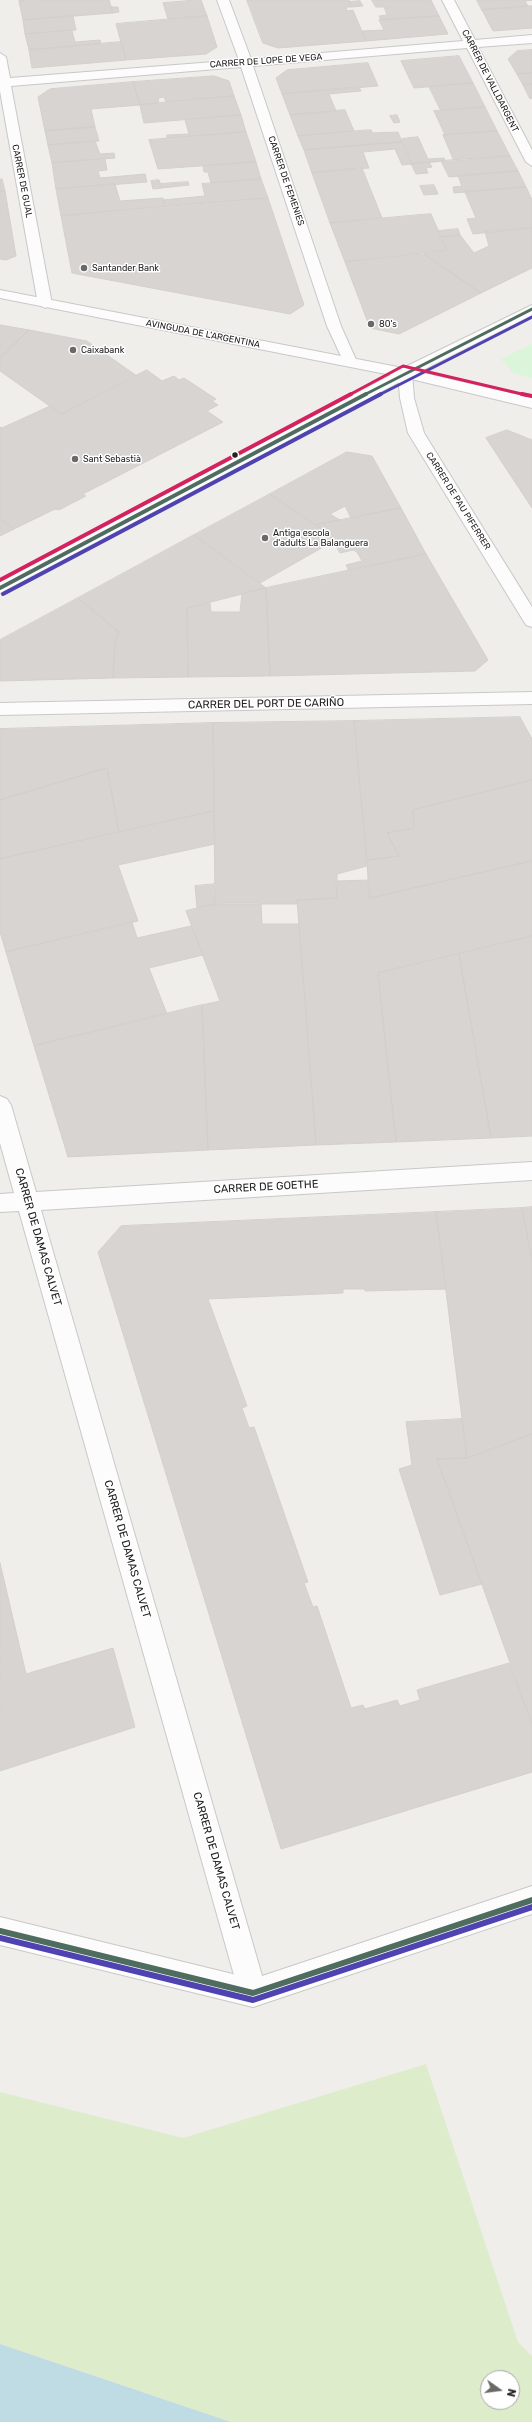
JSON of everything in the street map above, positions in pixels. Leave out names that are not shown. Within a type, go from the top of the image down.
[{"type":"street","name":"CARRER DE FEMENIES","points":[[223,0],[246,62],[334,326],[350,362]]},
{"type":"street","name":"CARRER DE VALLDARGENT","points":[[448,0],[532,162]]},
{"type":"street","name":"CARRER DE LOPE DE VEGA","points":[[2,83],[532,39]]},
{"type":"street","name":"CARRER DE GUAL","points":[[0,57],[2,83],[45,304]]},
{"type":"street","name":"AVINGUDA DE L'ARGENTINA","points":[[0,294],[405,373],[532,403]]},
{"type":"street","points":[[0,588],[405,373],[532,309]]},
{"type":"street","name":"CARRER DE PAU PIFERRER","points":[[405,373],[407,398],[416,433],[532,621]]},
{"type":"street","name":"CARRER DEL PORT DE CARIÑO","points":[[0,709],[532,698]]},
{"type":"street","name":"CARRER DE DAMAS CALVET","points":[[0,1105],[253,1993]]},
{"type":"street","name":"CARRER DE GOETHE","points":[[0,1203],[532,1171]]},
{"type":"street","points":[[0,1931],[253,1993],[532,1900]]},
{"type":"green space","points":[[532,344],[532,378],[513,373],[501,359]]},
{"type":"green space","points":[[426,2064],[518,2342],[532,2356],[532,2422],[231,2422],[0,2344],[0,2092],[183,2138]]},
{"type":"water","points":[[0,2344],[231,2422],[0,2422]]},
{"type":"building","points":[[109,0],[113,13],[23,20],[19,1]]},
{"type":"building","points":[[201,0],[207,16],[168,19],[163,3]]},
{"type":"building","points":[[247,0],[349,0],[351,7],[346,7],[347,11],[353,10],[366,41],[278,48],[263,43]]},
{"type":"building","points":[[372,0],[431,0],[439,16],[381,20],[379,16],[387,15],[384,7],[376,7]]},
{"type":"building","points":[[477,0],[532,0],[525,1],[528,6],[482,10]]},
{"type":"building","points":[[360,1],[363,6],[351,7],[349,2]]},
{"type":"building","points":[[532,6],[532,28],[493,31],[482,10]]},
{"type":"building","points":[[111,7],[118,7],[119,12],[113,13]]},
{"type":"building","points":[[73,16],[76,30],[25,34],[23,20]]},
{"type":"building","points":[[207,16],[217,47],[206,54],[126,60],[116,24]]},
{"type":"building","points":[[439,16],[448,34],[366,41],[362,31],[384,30],[379,20]]},
{"type":"building","points":[[72,31],[75,42],[100,40],[101,44],[29,50],[25,34]]},
{"type":"building","points":[[121,42],[126,60],[32,68],[29,50]]},
{"type":"building","points":[[532,50],[532,73],[517,74],[508,59],[517,51]]},
{"type":"building","points":[[459,56],[473,83],[414,88],[401,61]]},
{"type":"building","points":[[368,63],[378,86],[282,94],[276,78],[287,70]]},
{"type":"building","points":[[532,73],[532,84],[523,85],[517,74]]},
{"type":"building","points":[[214,76],[229,81],[234,96],[166,102],[164,97],[158,98],[159,103],[140,105],[133,82]]},
{"type":"building","points":[[133,82],[140,105],[91,109],[95,127],[45,131],[38,97],[50,89]]},
{"type":"building","points":[[473,83],[485,107],[441,111],[429,87]]},
{"type":"building","points":[[532,84],[532,98],[530,99],[523,85]]},
{"type":"building","points":[[359,87],[361,91],[329,94],[336,111],[290,115],[282,94]]},
{"type":"building","points":[[234,96],[241,115],[144,123],[140,105]]},
{"type":"building","points":[[485,107],[497,131],[445,135],[434,111]]},
{"type":"building","points":[[345,110],[354,131],[298,136],[290,115]]},
{"type":"building","points":[[241,115],[246,132],[167,138],[167,135],[189,134],[185,120]]},
{"type":"building","points":[[397,115],[400,122],[394,123],[390,116]]},
{"type":"building","points":[[95,127],[99,141],[48,145],[45,131]]},
{"type":"building","points":[[371,130],[373,133],[398,132],[402,142],[304,150],[298,136]]},
{"type":"building","points":[[497,131],[510,156],[454,161],[443,135]]},
{"type":"building","points":[[246,132],[256,162],[158,169],[149,140]]},
{"type":"building","points":[[418,137],[428,159],[444,158],[445,161],[412,164],[402,139]]},
{"type":"building","points":[[95,141],[100,154],[114,153],[115,158],[52,163],[48,145]]},
{"type":"building","points":[[402,142],[412,164],[402,165],[395,149],[363,152],[369,168],[312,173],[304,150]]},
{"type":"building","points":[[510,156],[518,171],[449,177],[441,161]]},
{"type":"building","points":[[105,159],[107,170],[98,171],[100,178],[145,174],[147,182],[56,189],[52,163]]},
{"type":"building","points":[[256,162],[261,179],[211,183],[208,172],[204,172],[203,166]]},
{"type":"building","points":[[429,162],[432,167],[426,168],[428,173],[416,174],[411,164]]},
{"type":"building","points":[[362,168],[382,218],[330,223],[312,173]]},
{"type":"building","points":[[518,171],[526,187],[454,193],[453,187],[462,186],[458,176]]},
{"type":"building","points":[[2,179],[5,191],[0,191],[0,180]]},
{"type":"building","points":[[261,179],[268,198],[165,206],[163,200],[205,196],[202,184]]},
{"type":"building","points":[[159,180],[162,188],[153,189],[151,181]]},
{"type":"building","points":[[188,182],[189,185],[162,188],[161,184]]},
{"type":"building","points":[[115,184],[120,201],[163,198],[165,206],[61,216],[56,189]]},
{"type":"building","points":[[434,185],[438,194],[424,195],[420,186]]},
{"type":"building","points":[[526,187],[532,200],[532,228],[473,234],[467,219],[476,218],[465,192]]},
{"type":"building","points":[[0,191],[5,191],[16,256],[6,260],[0,259]]},
{"type":"building","points":[[268,198],[304,305],[290,314],[72,273],[61,216]]},
{"type":"building","points":[[431,214],[447,250],[345,262],[330,223]]},
{"type":"building","points":[[532,228],[532,268],[481,293],[424,254],[447,250],[440,237],[460,235],[474,253],[489,246],[485,232]]},
{"type":"building","points":[[458,229],[460,235],[440,237],[438,231]]},
{"type":"building","points":[[424,254],[481,293],[399,334],[370,328],[345,262]]},
{"type":"building","points":[[0,325],[29,330],[0,358]]},
{"type":"building","points":[[29,330],[87,341],[137,376],[61,414],[0,371],[0,358]]},
{"type":"building","name":"Sant Sebastià","points":[[147,370],[162,381],[174,376],[179,380],[184,378],[216,399],[212,401],[218,405],[207,411],[223,422],[83,494],[86,496],[59,510],[55,509],[14,529],[0,519],[0,427],[2,428],[50,406],[61,414]]},
{"type":"building","points":[[507,430],[532,440],[532,508],[486,438]]},
{"type":"building","points":[[347,452],[372,456],[401,508],[351,518],[345,506],[330,514],[340,520],[315,525],[270,494]]},
{"type":"building","name":"Antiga escola d'adults La Balanguera","points":[[270,494],[329,534],[332,542],[260,583],[194,535]]},
{"type":"building","points":[[401,508],[426,554],[349,571],[346,565],[362,561],[357,552],[353,550],[340,553],[329,534],[315,525]]},
{"type":"building","points":[[0,519],[14,529],[0,536]]},
{"type":"building","points":[[194,535],[266,588],[187,608],[188,677],[113,678],[115,643],[119,632],[78,598]]},
{"type":"building","points":[[426,554],[488,660],[475,671],[270,676],[266,588]]},
{"type":"building","points":[[266,588],[270,676],[188,677],[187,608],[210,603],[211,612],[240,612],[242,594]]},
{"type":"building","points":[[78,598],[119,632],[115,643],[113,678],[0,681],[0,640]]},
{"type":"building","points":[[520,717],[532,739],[532,780],[413,810],[414,828],[387,833],[399,856],[367,860],[354,721]]},
{"type":"building","points":[[354,721],[367,866],[337,874],[337,898],[297,900],[297,904],[215,904],[213,723]]},
{"type":"building","points":[[213,723],[214,811],[119,832],[107,768],[0,800],[0,729]]},
{"type":"building","points":[[107,768],[119,832],[0,859],[0,800]]},
{"type":"building","points":[[532,780],[532,861],[369,898],[367,860],[399,856],[387,833],[414,828],[413,810]]},
{"type":"building","points":[[214,811],[215,844],[118,865],[138,921],[6,952],[0,932],[0,859]]},
{"type":"building","points":[[532,861],[532,936],[378,973],[396,1142],[316,1145],[297,900],[337,898],[336,881],[369,880],[369,898]]},
{"type":"building","points":[[216,884],[215,904],[197,908],[195,886]]},
{"type":"building","points":[[219,903],[261,903],[262,924],[299,924],[316,1145],[208,1150],[202,1005],[220,1001],[186,911]]},
{"type":"building","points":[[132,922],[137,938],[191,926],[203,955],[149,968],[167,1014],[34,1046],[6,952]]},
{"type":"building","points":[[532,936],[532,1136],[491,1138],[459,954]]},
{"type":"building","points":[[459,954],[491,1138],[396,1142],[378,973]]},
{"type":"building","points":[[202,1005],[208,1150],[68,1157],[34,1046]]},
{"type":"building","points":[[532,1207],[532,1260],[522,1208]]},
{"type":"building","points":[[522,1208],[532,1260],[532,1434],[467,1458],[436,1212]]},
{"type":"building","points":[[436,1212],[446,1289],[365,1291],[365,1289],[343,1289],[343,1293],[208,1299],[247,1406],[242,1408],[249,1428],[254,1427],[308,1582],[304,1583],[313,1607],[317,1606],[351,1708],[363,1705],[365,1709],[397,1700],[400,1706],[420,1700],[417,1690],[509,1663],[532,1724],[532,1772],[281,1849],[98,1252],[121,1226]]},
{"type":"building","points":[[462,1419],[467,1458],[437,1459],[482,1584],[440,1595],[399,1469],[412,1465],[406,1422]]},
{"type":"building","points":[[532,1434],[532,1724],[437,1459],[467,1458]]},
{"type":"building","points":[[0,1563],[26,1674],[113,1648],[135,1727],[0,1771]]},
{"type":"transit line","points":[[0,588],[405,373],[532,309]]},
{"type":"transit line","points":[[3,594],[408,379],[532,317]]},
{"type":"transit line","points":[[0,580],[403,366],[532,396]]},
{"type":"transit line","points":[[0,1931],[253,1993],[532,1900]]},
{"type":"transit line","points":[[0,1938],[253,2000],[532,1907]]},
{"type":"place","name":"Santander Bank","points":[[84,268]]},
{"type":"place","name":"80's","points":[[371,324]]},
{"type":"place","name":"Caixabank","points":[[73,350]]},
{"type":"place","name":"Sant Sebastià","points":[[75,459]]},
{"type":"place","name":"Antiga escola d'adults La Balanguera","points":[[265,538]]}]
